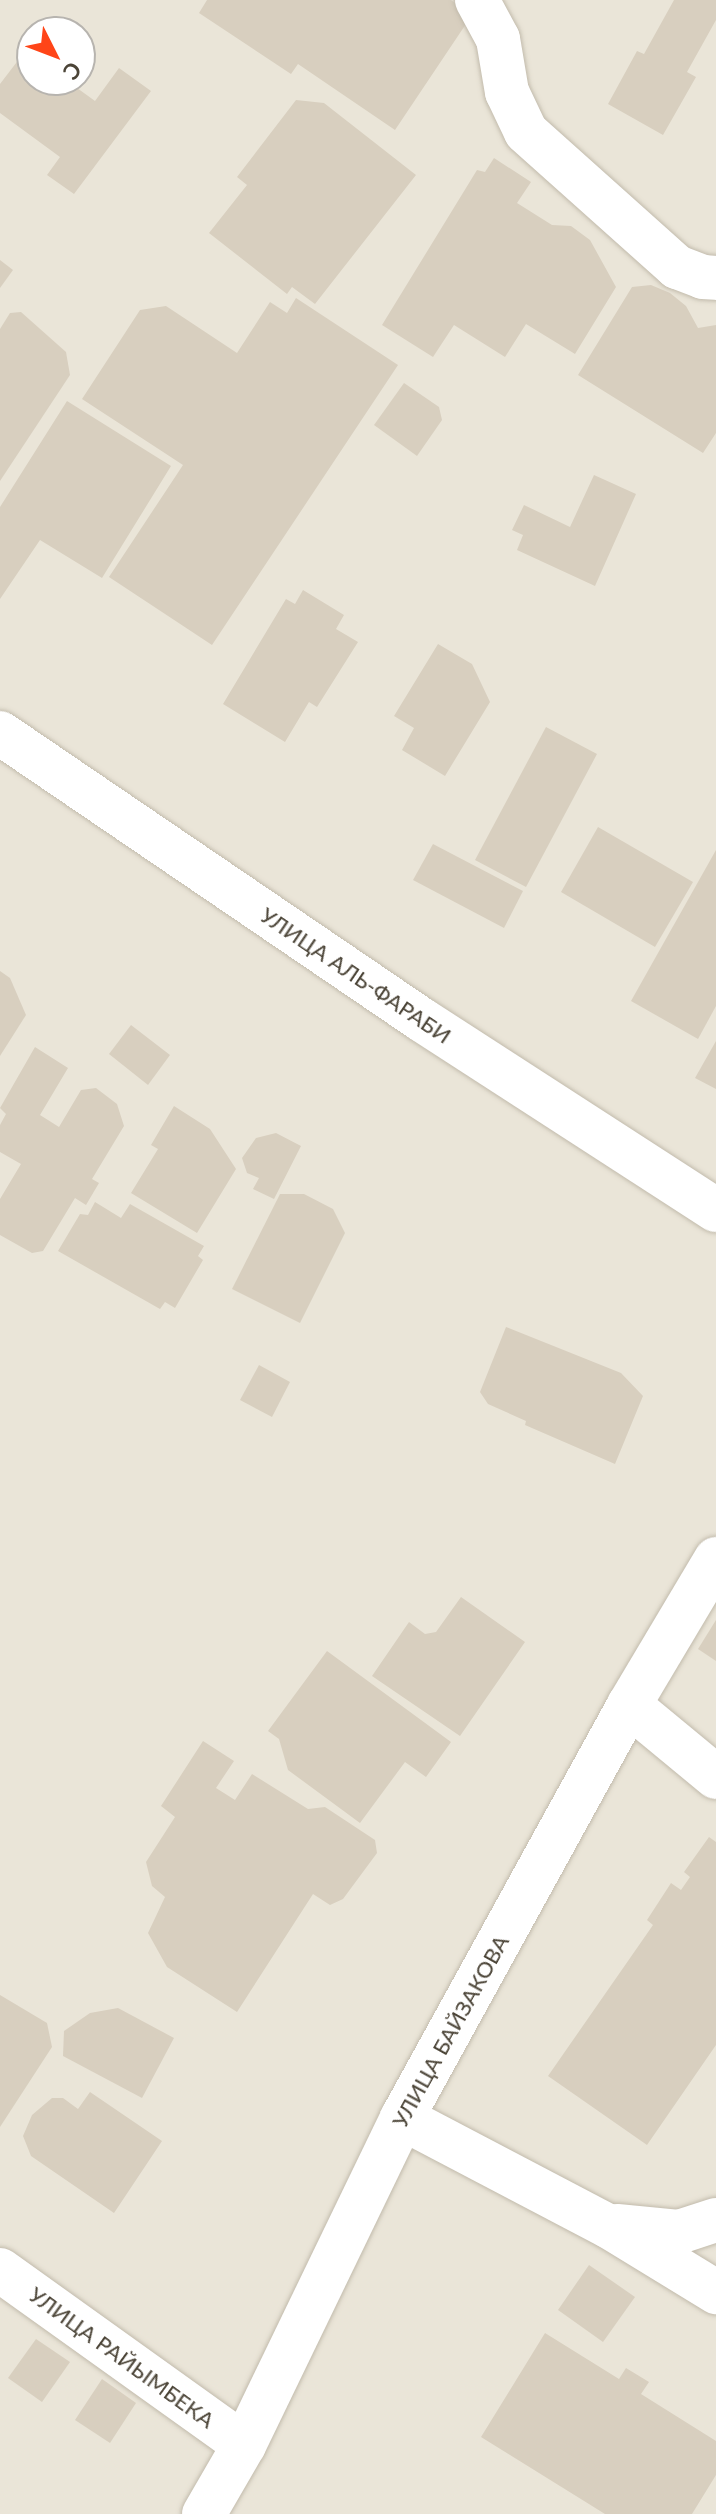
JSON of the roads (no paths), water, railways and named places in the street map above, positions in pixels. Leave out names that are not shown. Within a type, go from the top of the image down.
[{"type":"street","points":[[477,0],[498,39],[507,92],[526,132],[677,267],[703,277],[716,278]]},
{"type":"street","name":"УЛИЦА АЛЬ-ФАРАБИ","points":[[0,733],[422,1020],[716,1210]]},
{"type":"street","name":"УЛИЦА БАЙЗАКОВА","points":[[204,2514],[244,2445],[402,2118],[629,1705],[716,1559]]},
{"type":"street","points":[[629,1705],[716,1777]]},
{"type":"street","points":[[402,2118],[608,2226],[716,2292]]},
{"type":"street","points":[[608,2226],[679,2232],[716,2220]]},
{"type":"street","name":"УЛИЦА РАЙЫМБЕКА","points":[[0,2270],[244,2445]]}]
